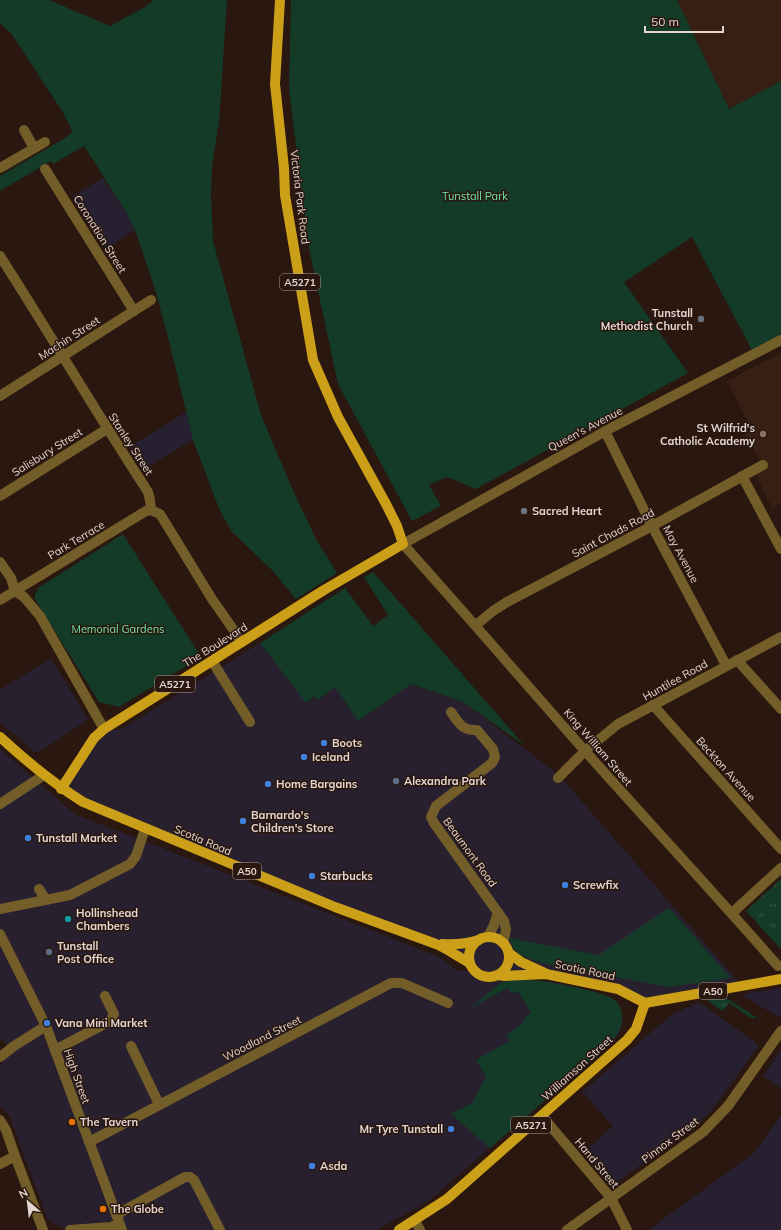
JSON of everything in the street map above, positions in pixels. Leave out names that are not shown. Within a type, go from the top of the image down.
[{"type":"main road","name":"Victoria Park Road","points":[[280,0],[275,84],[284,168],[285,195],[313,360],[338,417],[386,504],[397,526],[403,544]]},
{"type":"main road","name":"The Boulevard","points":[[61,789],[94,738],[104,729],[324,590],[403,544]]},
{"type":"main road","name":"Scotia Road","points":[[0,737],[61,789],[83,802],[335,907],[436,944],[448,949],[470,963]]},
{"type":"main road","name":"Scotia Road","points":[[436,944],[454,945],[469,943],[484,938]]},
{"type":"main road","points":[[484,938],[495,938],[507,947],[509,953],[507,967],[498,975],[488,978],[480,976],[472,968],[469,955],[474,944],[484,938]]},
{"type":"main road","name":"Scotia Road","points":[[509,953],[521,962],[546,974],[618,989],[645,1003]]},
{"type":"main road","name":"Scotia Road","points":[[498,975],[546,974]]},
{"type":"main road","name":"A50","points":[[645,1003],[781,979]]},
{"type":"main road","name":"Williamson Street","points":[[399,1230],[447,1199],[627,1040],[636,1029],[645,1003]]},
{"type":"street","points":[[24,130],[34,148]]},
{"type":"street","points":[[0,168],[45,142]]},
{"type":"street","name":"Coronation Street","points":[[45,170],[134,310]]},
{"type":"street","name":"Stanley Street","points":[[0,256],[39,316],[107,429],[148,492],[151,510]]},
{"type":"street","name":"Machin Street","points":[[0,396],[151,300]]},
{"type":"street","name":"Queen's Avenue","points":[[403,544],[605,432],[781,340]]},
{"type":"street","name":"Salisbury Street","points":[[0,496],[107,429]]},
{"type":"street","name":"May Avenue","points":[[605,432],[652,526],[726,665]]},
{"type":"street","name":"Saint Chads Road","points":[[476,626],[493,611],[507,602],[652,526],[763,465]]},
{"type":"street","points":[[742,476],[781,549]]},
{"type":"street","points":[[151,510],[160,514],[212,599],[242,642]]},
{"type":"street","name":"Park Terrace","points":[[0,600],[146,511],[151,510]]},
{"type":"street","name":"King William Street","points":[[403,544],[585,752],[732,913],[778,966]]},
{"type":"street","points":[[0,562],[11,578],[14,591],[24,597],[40,616],[104,729]]},
{"type":"street","name":"Huntilee Road","points":[[558,778],[585,752],[618,724],[781,637]]},
{"type":"street","points":[[737,660],[781,709]]},
{"type":"street","points":[[212,661],[250,722]]},
{"type":"street","name":"Beckton Avenue","points":[[653,706],[781,849]]},
{"type":"street","name":"Beaumont Road","points":[[451,712],[464,728],[469,730],[477,730],[493,750],[495,757],[492,763],[436,806],[431,818],[504,921],[506,930],[503,943]]},
{"type":"street","points":[[0,804],[44,775]]},
{"type":"street","points":[[0,909],[70,896],[130,864],[136,856],[145,828]]},
{"type":"street","points":[[732,913],[781,868]]},
{"type":"street","points":[[39,889],[46,900]]},
{"type":"street","points":[[484,938],[494,925],[498,912]]},
{"type":"street","name":"High Street","points":[[0,934],[46,1026],[119,1223]]},
{"type":"street","name":"Woodland Street","points":[[89,1142],[391,984],[402,983],[448,1003]]},
{"type":"street","points":[[55,1050],[110,1021],[114,1014],[105,996]]},
{"type":"street","points":[[0,1056],[46,1026]]},
{"type":"street","name":"Pinnox Street","points":[[567,1230],[703,1132],[728,1106],[781,1031]]},
{"type":"street","points":[[131,1046],[160,1104]]},
{"type":"street","name":"Hand Street","points":[[542,1116],[611,1198],[627,1230]]},
{"type":"street","points":[[0,1120],[6,1130],[14,1156],[43,1230]]},
{"type":"street","points":[[0,1164],[14,1156]]},
{"type":"street","points":[[70,1230],[111,1227],[185,1177],[190,1177],[194,1180],[220,1230]]},
{"type":"street","points":[[415,1221],[420,1230]]},
{"type":"shaded area","points":[[677,0],[781,0],[781,81],[729,109]]},
{"type":"shaded area","points":[[103,178],[125,210],[135,230],[106,249],[72,196]]},
{"type":"shaded area","name":"St Wilfrid's Catholic Academy","points":[[781,353],[781,503],[772,508],[756,475],[765,470],[741,427],[748,422],[727,381]]},
{"type":"shaded area","points":[[186,412],[193,440],[144,469],[130,447]]},
{"type":"shaded area","points":[[260,643],[306,702],[315,696],[318,700],[335,687],[358,721],[411,684],[463,702],[560,776],[742,986],[645,1003],[618,989],[546,974],[510,977],[559,983],[605,995],[616,1001],[622,1014],[623,1021],[619,1034],[611,1043],[430,1200],[377,1230],[66,1230],[48,1220],[9,1115],[0,1105],[0,1064],[13,1052],[0,1037],[0,749],[75,814],[442,958],[456,970],[475,972],[470,963],[61,789],[104,729],[120,730]]},
{"type":"shaded area","points":[[51,658],[88,720],[39,752],[35,752],[0,722],[0,690]]},
{"type":"shaded area","points":[[781,988],[780,1018],[741,994]]},
{"type":"shaded area","points":[[699,1002],[759,1045],[715,1106],[700,1122],[613,1185],[583,1153],[613,1126],[582,1092],[671,1015]]},
{"type":"shaded area","points":[[781,1049],[781,1088],[763,1076]]},
{"type":"shaded area","points":[[781,1115],[781,1230],[648,1230],[754,1153]]},
{"type":"green space","points":[[0,0],[49,0],[110,26],[145,7],[154,0],[227,0],[219,122],[212,166],[211,195],[213,241],[261,415],[291,486],[316,539],[337,573],[296,599],[272,570],[232,532],[220,511],[193,440],[155,289],[135,230],[125,210],[84,146],[53,164],[51,161],[0,191],[0,176],[73,132],[62,111],[11,33],[0,23]]},
{"type":"green space","name":"Tunstall Park","points":[[291,0],[677,0],[729,109],[781,81],[781,340],[753,352],[692,237],[624,282],[688,373],[476,489],[447,477],[429,485],[441,506],[412,521],[338,384],[307,239],[289,88]]},
{"type":"green space","name":"Memorial Gardens","points":[[123,534],[201,657],[119,707],[99,702],[35,599],[35,594],[38,588]]},
{"type":"green space","points":[[373,572],[524,745],[463,702],[411,684],[358,721],[335,687],[318,700],[315,696],[306,703],[260,643],[345,588],[373,626],[388,615],[364,577]]},
{"type":"green space","points":[[781,879],[781,949],[746,911]]},
{"type":"green space","points":[[669,908],[731,978],[668,987],[541,963],[520,955],[513,947],[509,938],[599,955]]},
{"type":"green space","points":[[518,978],[585,989],[610,997],[620,1006],[622,1012],[622,1023],[618,1033],[611,1043],[490,1148],[451,1114],[472,1103],[486,1077],[476,1060],[509,1041],[507,1035],[523,1023],[524,1018],[531,1013],[518,991],[512,994],[508,988],[470,1008],[501,983]]},
{"type":"green space","points":[[723,996],[756,1017],[753,1019],[729,1003],[722,1011],[707,1000]]},
{"type":"place","name":"Tunstall Methodist Church","points":[[701,319]]},
{"type":"place","name":"St Wilfrid's Catholic Academy","points":[[763,434]]},
{"type":"place","name":"Sacred Heart","points":[[524,511]]},
{"type":"place","name":"Boots","points":[[324,743]]},
{"type":"place","name":"Iceland","points":[[304,757]]},
{"type":"place","name":"Alexandra Park","points":[[396,781]]},
{"type":"place","name":"Home Bargains","points":[[268,784]]},
{"type":"place","name":"Barnardo's Children's Store","points":[[243,821]]},
{"type":"place","name":"Tunstall Market","points":[[28,838]]},
{"type":"place","name":"Starbucks","points":[[312,876]]},
{"type":"place","name":"Screwfix","points":[[565,885]]},
{"type":"place","name":"Hollinshead Chambers","points":[[68,919]]},
{"type":"place","name":"Tunstall Post Office","points":[[49,952]]},
{"type":"place","name":"Vana Mini Market","points":[[47,1023]]},
{"type":"place","name":"The Tavern","points":[[72,1122]]},
{"type":"place","name":"Mr Tyre Tunstall","points":[[451,1129]]},
{"type":"place","name":"Asda","points":[[312,1166]]},
{"type":"place","name":"The Globe","points":[[103,1209]]}]
